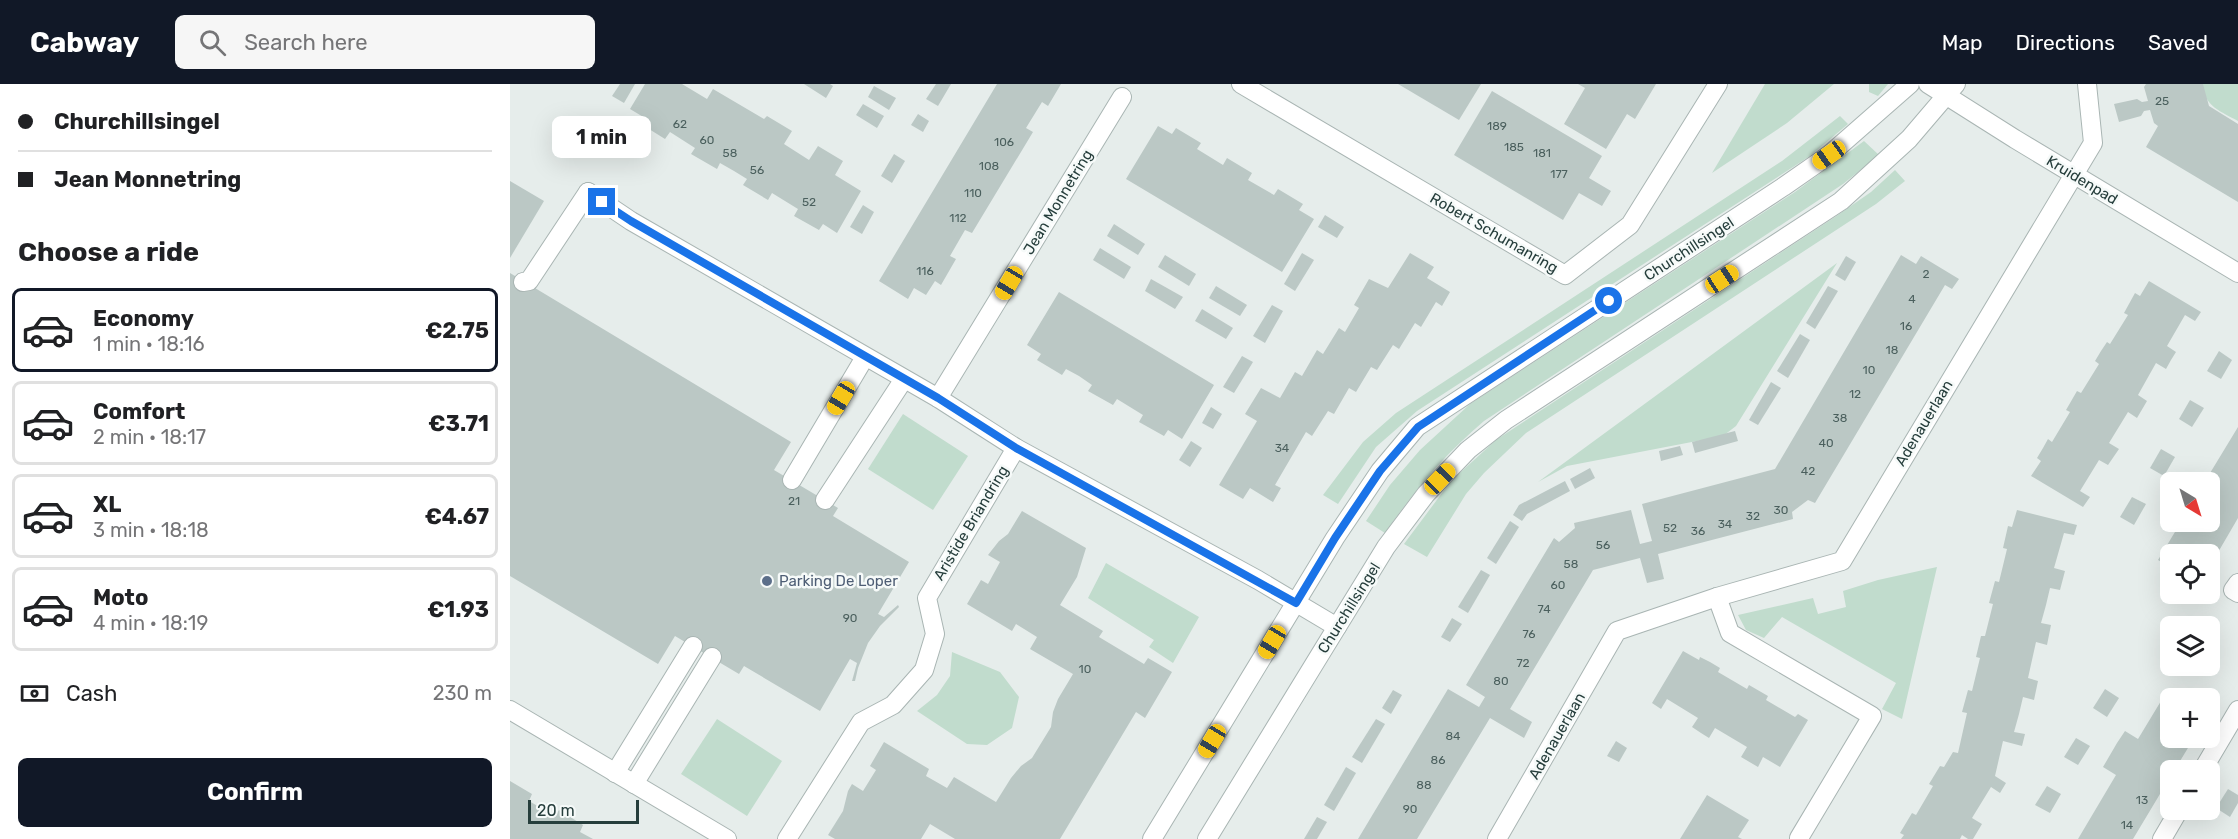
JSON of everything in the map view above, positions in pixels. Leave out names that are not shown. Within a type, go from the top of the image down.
[{"type":"street","name":"Robert Schumanring","points":[[1241,84],[1565,274],[1630,225],[1718,84]]},
{"type":"street","name":"Churchillsingel","points":[[1152,839],[1335,538],[1380,471],[1418,427],[1810,168],[1837,148],[1910,84]]},
{"type":"street","name":"Kruidenpad","points":[[1928,84],[1952,90],[2073,174],[2238,273]]},
{"type":"street","name":"Adenauerlaan","points":[[1497,839],[1617,631],[1717,597],[1842,561],[2093,143],[2087,84]]},
{"type":"street","name":"Churchillsingel","points":[[1207,839],[1386,547],[1426,494],[1468,450],[1506,420],[1841,201],[1909,139],[1952,90]]},
{"type":"street","name":"Jean Monnetring","points":[[938,398],[1122,97]]},
{"type":"street","points":[[523,282],[529,281],[588,192],[631,221],[938,398],[1016,448]]},
{"type":"street","points":[[792,480],[865,357]]},
{"type":"street","points":[[825,500],[904,379]]},
{"type":"street","name":"Aristide Briandring","points":[[787,839],[861,722],[893,705],[924,670],[935,634],[927,598],[1016,448],[1337,627]]},
{"type":"street","points":[[2238,583],[2234,590],[2238,593]]},
{"type":"street","points":[[1717,597],[1730,633],[1872,716],[1799,838]]},
{"type":"street","points":[[615,773],[693,646]]},
{"type":"street","points":[[634,784],[712,657]]},
{"type":"street","points":[[510,710],[727,839]]},
{"type":"street","points":[[2208,760],[2238,710]]},
{"type":"street","points":[[2162,839],[2173,820]]},
{"type":"green space","points":[[1765,84],[1834,84],[1787,123],[1712,173]]},
{"type":"green space","points":[[1869,84],[1888,84],[1878,96],[1869,92]]},
{"type":"green space","points":[[2203,84],[2238,84],[2238,121],[2210,103],[2206,98]]},
{"type":"green space","points":[[1840,116],[1848,124],[1810,156],[1417,411],[1376,447],[1338,504],[1323,495],[1363,442],[1396,413],[1782,161]]},
{"type":"green space","points":[[1864,141],[1879,155],[1843,184],[1484,421],[1431,474],[1385,533],[1366,521],[1390,485],[1420,450],[1470,404],[1795,192]]},
{"type":"green space","points":[[1895,170],[1905,181],[1876,204],[1526,433],[1484,473],[1466,494],[1427,557],[1404,544],[1451,481],[1496,440],[1835,217],[1871,192]]},
{"type":"green space","points":[[1837,263],[1736,426],[1723,436],[1567,466],[1538,482]]},
{"type":"green space","points":[[903,414],[968,456],[933,510],[868,469]]},
{"type":"green space","points":[[1106,563],[1199,617],[1173,663],[1149,647],[1154,640],[1088,598]]},
{"type":"green space","points":[[1937,567],[1902,719],[1882,709],[1896,683],[1782,617],[1764,638],[1746,630],[1738,615],[1813,598],[1818,614],[1846,607],[1843,591],[1878,580]]},
{"type":"green space","points":[[952,652],[1000,672],[1019,697],[1012,728],[987,745],[967,744],[917,711],[937,695],[950,676]]},
{"type":"green space","points":[[717,719],[782,761],[747,816],[681,774]]},
{"type":"building","points":[[620,84],[635,84],[624,103],[612,96]]},
{"type":"building","points":[[645,84],[682,84],[707,99],[713,89],[764,119],[767,116],[792,131],[784,144],[809,160],[818,146],[843,161],[835,175],[861,191],[837,233],[823,224],[819,230],[794,216],[798,209],[772,193],[768,200],[743,185],[747,179],[734,171],[720,163],[717,169],[691,154],[695,148],[670,132],[665,139],[641,124],[645,118],[630,109]]},
{"type":"building","points":[[804,84],[830,84],[833,86],[826,98]]},
{"type":"building","points":[[936,84],[951,84],[938,106],[926,99]]},
{"type":"building","points":[[997,84],[1061,84],[1048,106],[1042,102],[1026,128],[1033,132],[972,233],[965,230],[950,256],[956,259],[941,285],[935,281],[926,295],[914,288],[908,299],[879,281]]},
{"type":"building","points":[[1398,84],[1481,84],[1459,120]]},
{"type":"building","points":[[1578,84],[1656,84],[1635,119],[1627,114],[1606,149],[1564,124],[1585,88]]},
{"type":"building","points":[[2146,84],[2203,84],[2209,106],[2238,124],[2238,202],[2146,147],[2158,126],[2154,123],[2150,110],[2144,111],[2141,116],[2119,122],[2114,104],[2137,99],[2142,102],[2148,101],[2144,87]]},
{"type":"building","points":[[874,86],[896,98],[889,110],[868,97]]},
{"type":"building","points":[[1492,91],[1602,156],[1589,178],[1611,191],[1602,206],[1579,193],[1563,220],[1454,155]]},
{"type":"building","points":[[863,104],[884,116],[877,128],[856,115]]},
{"type":"building","points":[[918,114],[929,121],[923,132],[911,125]]},
{"type":"building","points":[[1158,126],[1172,134],[1176,128],[1201,143],[1197,149],[1223,165],[1227,158],[1252,173],[1248,180],[1274,195],[1278,189],[1303,204],[1299,210],[1314,219],[1282,272],[1126,179]]},
{"type":"building","points":[[894,154],[905,161],[892,183],[881,176]]},
{"type":"building","points":[[510,181],[544,201],[510,258]]},
{"type":"building","points":[[863,205],[874,212],[862,234],[850,227]]},
{"type":"building","points":[[1325,215],[1344,227],[1337,238],[1318,227]]},
{"type":"building","points":[[1114,224],[1145,244],[1138,255],[1107,236]]},
{"type":"building","points":[[1100,248],[1131,267],[1124,279],[1093,260]]},
{"type":"building","points":[[1302,253],[1314,260],[1295,291],[1284,284]]},
{"type":"building","points":[[1410,253],[1434,267],[1427,278],[1450,292],[1442,306],[1436,302],[1421,327],[1415,323],[1399,349],[1393,345],[1377,370],[1371,367],[1356,392],[1349,388],[1334,414],[1328,411],[1312,436],[1306,432],[1275,485],[1281,488],[1273,502],[1250,488],[1243,499],[1219,485],[1257,421],[1245,414],[1261,388],[1280,398],[1295,372],[1302,376],[1317,350],[1323,354],[1339,328],[1345,332],[1359,308],[1354,305],[1369,279],[1388,288]]},
{"type":"building","points":[[1165,255],[1196,274],[1189,286],[1158,267]]},
{"type":"building","points":[[1901,255],[1916,264],[1921,256],[1959,279],[1952,289],[1945,285],[1815,503],[1808,500],[1792,512],[1793,519],[1658,554],[1664,579],[1647,583],[1640,558],[1593,570],[1510,709],[1532,722],[1524,738],[1490,718],[1417,839],[1358,839],[1448,689],[1479,707],[1485,697],[1466,685],[1554,538],[1559,542],[1575,528],[1574,523],[1631,510],[1640,544],[1652,541],[1642,504],[1775,469]]},
{"type":"building","points":[[1846,256],[1856,262],[1845,281],[1835,275]]},
{"type":"building","points":[[510,273],[791,442],[774,470],[838,508],[833,516],[909,562],[878,614],[884,617],[898,605],[899,607],[880,626],[868,643],[855,681],[852,681],[857,663],[850,659],[820,711],[744,666],[739,674],[675,636],[658,664],[510,576]]},
{"type":"building","points":[[1151,279],[1183,297],[1175,309],[1145,291]]},
{"type":"building","points":[[2149,281],[2201,312],[2195,321],[2185,315],[2167,346],[2176,352],[2166,369],[2156,363],[2138,395],[2147,401],[2137,418],[2128,412],[2109,443],[2119,449],[2108,465],[2099,460],[2080,491],[2090,497],[2083,507],[2031,476],[2041,461],[2037,458],[2048,439],[2052,442],[2070,412],[2066,410],[2077,391],[2081,393],[2099,364],[2095,361],[2101,351],[2107,342],[2110,344],[2128,315],[2124,313],[2135,293],[2140,296]]},
{"type":"building","points":[[1216,286],[1247,305],[1240,316],[1209,298]]},
{"type":"building","points":[[1828,286],[1838,291],[1815,329],[1806,323]]},
{"type":"building","points":[[1059,292],[1214,385],[1182,439],[1168,430],[1164,436],[1139,422],[1143,415],[1117,399],[1113,405],[1088,391],[1092,385],[1079,376],[1066,369],[1062,375],[1037,360],[1041,354],[1027,345]]},
{"type":"building","points":[[1272,305],[1283,311],[1265,343],[1253,336]]},
{"type":"building","points":[[1202,309],[1233,328],[1226,339],[1195,321]]},
{"type":"building","points":[[1800,334],[1810,340],[1788,378],[1777,371]]},
{"type":"building","points":[[2219,351],[2232,360],[2221,379],[2207,371]]},
{"type":"building","points":[[1242,356],[1253,362],[1234,393],[1223,387]]},
{"type":"building","points":[[1771,382],[1781,388],[1758,425],[1749,420]]},
{"type":"building","points":[[2190,400],[2204,408],[2192,427],[2179,419]]},
{"type":"building","points":[[1211,407],[1222,414],[1213,429],[1202,423]]},
{"type":"building","points":[[2238,427],[2238,518],[2220,549],[2220,544],[2168,544],[2175,532],[2220,532],[2220,472],[2211,472]]},
{"type":"building","points":[[1735,431],[1738,441],[1695,453],[1692,442]]},
{"type":"building","points":[[1191,441],[1202,448],[1190,467],[1179,460]]},
{"type":"building","points":[[1680,446],[1683,455],[1661,461],[1659,451]]},
{"type":"building","points":[[2161,449],[2175,457],[2166,472],[2160,474],[2150,468]]},
{"type":"building","points":[[1590,468],[1595,478],[1575,489],[1570,479]]},
{"type":"building","points":[[1565,481],[1570,491],[1527,514],[1522,521],[1513,515],[1519,505]]},
{"type":"building","points":[[2132,497],[2146,504],[2134,525],[2120,517]]},
{"type":"building","points":[[2017,510],[2077,525],[2074,535],[2064,533],[2054,568],[2065,571],[2060,590],[2050,588],[2041,623],[2051,625],[2047,645],[2036,642],[2028,678],[2038,681],[2034,700],[2023,697],[2014,732],[2025,734],[2022,746],[2003,741],[1995,776],[2006,783],[2000,793],[1991,787],[1972,818],[1982,824],[1973,839],[1962,835],[1960,839],[1901,839],[1904,835],[1900,833],[1912,813],[1916,815],[1933,786],[1929,784],[1940,766],[1944,767],[1953,752],[1958,753],[1967,713],[1962,712],[1968,690],[1972,691],[1980,658],[1976,657],[1981,636],[1985,636],[1993,604],[1989,603],[1995,581],[1999,582],[2007,549],[2003,548],[2008,526],[2012,527]]},
{"type":"building","points":[[1022,511],[1086,548],[1077,577],[1060,605],[1103,631],[1099,637],[1144,664],[1148,658],[1172,672],[1145,718],[1136,712],[1060,839],[955,839],[930,824],[921,839],[835,839],[828,835],[843,811],[852,784],[863,791],[876,770],[870,766],[884,742],[929,769],[926,776],[947,788],[954,777],[996,802],[1011,778],[1032,758],[1051,727],[1058,699],[1073,674],[1030,649],[1037,637],[1016,624],[1012,631],[967,604],[981,580],[988,584],[1000,562],[988,555],[1008,534]]},
{"type":"building","points":[[1510,521],[1519,527],[1496,564],[1487,558]]},
{"type":"building","points":[[1481,570],[1490,575],[1468,613],[1458,607]]},
{"type":"building","points":[[1452,618],[1462,624],[1450,642],[1441,637]]},
{"type":"building","points":[[1683,651],[1699,660],[1700,657],[1710,662],[1720,668],[1718,672],[1747,689],[1749,685],[1768,696],[1766,700],[1795,717],[1798,714],[1808,720],[1780,767],[1763,757],[1758,767],[1741,757],[1747,747],[1715,728],[1709,738],[1692,727],[1698,718],[1667,699],[1661,709],[1652,703]]},
{"type":"building","points":[[2105,689],[2119,698],[2107,717],[2093,708]]},
{"type":"building","points":[[1393,690],[1402,695],[1391,714],[1382,708]]},
{"type":"building","points":[[2160,703],[2160,748],[2188,748],[2181,760],[2160,760],[2160,794],[2133,839],[2078,839],[2116,775],[2103,767],[2117,743],[2125,731],[2138,739]]},
{"type":"building","points":[[1376,719],[1385,724],[1362,763],[1352,757]]},
{"type":"building","points":[[2076,738],[2090,746],[2078,765],[2064,757]]},
{"type":"building","points":[[1616,741],[1627,748],[1619,762],[1607,756]]},
{"type":"building","points":[[1346,767],[1356,773],[1334,811],[1324,805]]},
{"type":"building","points":[[510,781],[532,794],[529,801],[555,816],[559,810],[583,825],[580,832],[593,839],[510,839]]},
{"type":"building","points":[[2047,786],[2061,794],[2050,813],[2035,805]]},
{"type":"building","points":[[2228,789],[2238,795],[2238,803],[2230,817],[2220,811],[2220,802]]},
{"type":"building","points":[[1707,795],[1749,820],[1738,837],[1742,839],[1680,839]]},
{"type":"building","points":[[1317,817],[1327,822],[1317,839],[1304,839]]},
{"type":"place","name":"Parking De Loper","points":[[767,581]]},
{"type":"route","points":[[602,202],[938,398],[1016,448],[1296,603],[1335,538],[1380,471],[1418,427],[1609,301]]}]
